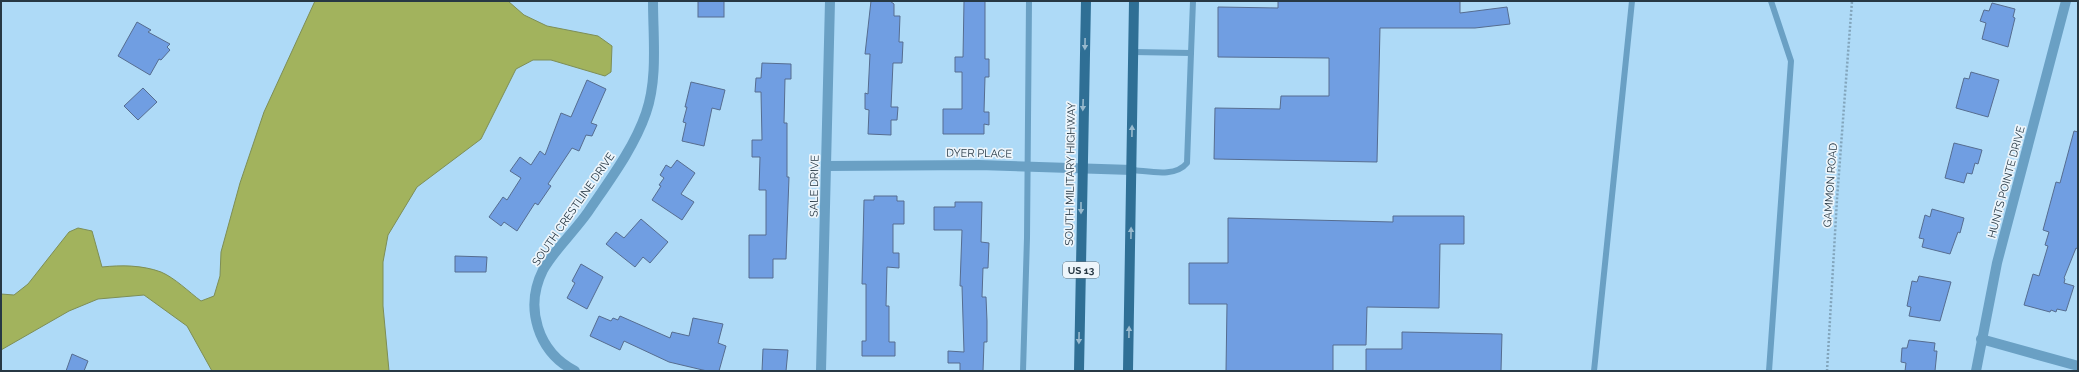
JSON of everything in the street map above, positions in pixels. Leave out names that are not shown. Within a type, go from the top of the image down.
[{"type":"main road","name":"SOUTH MILITARY HIGHWAY","points":[[1079,371],[1081,168],[1086,1]]},
{"type":"main road","points":[[1128,371],[1134,1]]},
{"type":"street","name":"SOUTH CRESTLINE DRIVE","points":[[576,371],[558,359],[548,349],[540,335],[534,319],[534,305],[537,288],[543,271],[586,214],[619,164],[646,113],[652,78],[653,1]]},
{"type":"street","name":"SALE DRIVE","points":[[822,371],[830,1]]},
{"type":"street","name":"HUNTS POINTE DRIVE","points":[[1976,371],[1981,339],[2001,248],[2066,1]]},
{"type":"street","name":"DYER PLACE","points":[[827,166],[1028,166],[1132,170]]},
{"type":"street","points":[[1981,339],[2078,366]]},
{"type":"lane","points":[[1023,371],[1028,166],[1029,1]]},
{"type":"lane","points":[[1132,170],[1175,172],[1182,169],[1187,163],[1193,1]]},
{"type":"lane","points":[[1594,371],[1632,1]]},
{"type":"lane","points":[[1769,371],[1791,61],[1771,1]]},
{"type":"lane","points":[[1133,52],[1192,53]]},
{"type":"path","name":"GAMMON ROAD","points":[[1827,371],[1837,199],[1852,1]]},
{"type":"shaded area","points":[[315,1],[508,1],[524,15],[547,26],[598,36],[612,46],[611,72],[605,76],[551,60],[533,60],[516,69],[481,139],[417,187],[388,235],[383,262],[383,306],[389,371],[212,371],[187,326],[144,295],[98,299],[69,311],[1,350],[1,294],[14,295],[28,284],[69,232],[78,228],[92,231],[102,267],[132,266],[154,270],[161,272],[182,285],[201,301],[214,296],[220,276],[221,252],[240,183],[264,112]]},
{"type":"building","points":[[698,1],[724,1],[724,17],[698,17]]},
{"type":"building","points":[[871,1],[890,1],[894,4],[894,16],[900,16],[899,42],[903,42],[902,63],[893,63],[891,107],[898,107],[897,120],[891,120],[891,135],[868,134],[869,110],[865,109],[865,93],[868,94],[870,54],[865,54]]},
{"type":"building","points":[[964,1],[985,1],[985,59],[989,59],[989,77],[985,77],[984,112],[989,112],[989,125],[984,124],[984,134],[943,134],[943,109],[962,109],[962,72],[955,72],[955,57],[963,57]]},
{"type":"building","points":[[1278,1],[1460,1],[1460,13],[1507,7],[1510,24],[1475,28],[1380,28],[1377,162],[1214,159],[1215,108],[1280,109],[1281,96],[1329,96],[1329,58],[1218,57],[1218,7],[1278,8]]},
{"type":"building","points":[[1992,3],[2015,9],[2013,17],[2015,18],[2008,47],[1982,39],[1986,23],[1980,21],[1984,10],[1989,11]]},
{"type":"building","points":[[137,22],[151,30],[148,32],[170,44],[167,47],[170,50],[161,60],[159,59],[150,75],[118,56]]},
{"type":"building","points":[[762,63],[791,64],[791,79],[785,79],[784,123],[787,123],[787,177],[789,177],[786,259],[773,259],[773,278],[749,278],[749,235],[766,235],[766,190],[759,190],[760,157],[752,157],[752,140],[762,140],[761,92],[755,92],[756,78],[761,78]]},
{"type":"building","points":[[1971,72],[1999,80],[1988,117],[1956,108],[1964,78],[1969,79]]},
{"type":"building","points":[[587,80],[606,89],[591,123],[597,125],[592,136],[586,135],[579,151],[572,148],[548,184],[551,186],[538,205],[535,203],[517,231],[504,222],[501,226],[489,217],[503,197],[507,200],[521,178],[510,171],[520,157],[531,165],[540,151],[545,155],[561,113],[571,117]]},
{"type":"building","points":[[691,82],[725,90],[720,110],[712,108],[704,146],[682,141],[686,123],[683,122],[687,107],[685,107]]},
{"type":"building","points":[[143,88],[157,102],[138,120],[124,106]]},
{"type":"building","points":[[2074,131],[2078,132],[2078,249],[2076,248],[2064,278],[2064,283],[2074,286],[2066,311],[2057,309],[2056,312],[2051,310],[2050,312],[2024,305],[2033,274],[2039,276],[2048,246],[2045,245],[2049,232],[2043,230],[2056,182],[2060,183]]},
{"type":"building","points":[[1954,143],[1982,150],[1978,164],[1975,163],[1972,174],[1967,173],[1964,183],[1945,178]]},
{"type":"building","points":[[677,160],[695,173],[681,194],[694,202],[682,220],[652,200],[661,186],[659,185],[664,178],[660,175],[666,165],[671,168]]},
{"type":"building","points":[[874,196],[897,196],[897,201],[904,201],[904,224],[893,224],[893,253],[899,253],[899,268],[887,267],[886,306],[889,306],[889,342],[895,342],[895,356],[862,356],[862,341],[866,341],[866,284],[862,284],[864,200],[874,200]]},
{"type":"building","points":[[955,202],[982,202],[981,242],[989,243],[988,268],[983,268],[982,297],[986,297],[987,342],[984,342],[983,371],[960,371],[960,363],[948,363],[948,351],[964,352],[962,286],[960,286],[962,230],[934,230],[934,207],[955,207]]},
{"type":"building","points":[[1932,209],[1964,218],[1960,233],[1958,232],[1950,254],[1922,247],[1924,239],[1919,238],[1925,215],[1930,217]]},
{"type":"building","points":[[1393,216],[1464,216],[1464,244],[1440,244],[1439,308],[1367,307],[1366,345],[1333,345],[1333,371],[1226,371],[1227,304],[1189,304],[1189,263],[1228,263],[1228,218],[1393,222]]},
{"type":"building","points":[[641,219],[668,242],[650,263],[643,257],[635,267],[606,244],[616,232],[624,238]]},
{"type":"building","points":[[455,256],[487,257],[486,272],[455,272]]},
{"type":"building","points":[[581,264],[603,277],[587,309],[567,298],[575,283],[572,281]]},
{"type":"building","points":[[1919,276],[1951,282],[1940,321],[1909,316],[1911,307],[1907,306],[1912,281],[1917,282]]},
{"type":"building","points":[[599,316],[611,321],[613,318],[618,320],[620,316],[670,338],[672,332],[689,336],[693,318],[723,324],[718,343],[726,346],[719,371],[707,371],[669,362],[624,341],[620,350],[590,336]]},
{"type":"building","points":[[1402,332],[1502,334],[1501,371],[1366,371],[1366,349],[1402,349]]},
{"type":"building","points":[[1909,340],[1935,343],[1934,351],[1937,351],[1935,371],[1905,371],[1906,363],[1901,362],[1902,348],[1907,348]]},
{"type":"building","points":[[763,349],[788,350],[786,371],[762,371]]},
{"type":"building","points":[[72,354],[88,361],[84,371],[66,371]]}]
